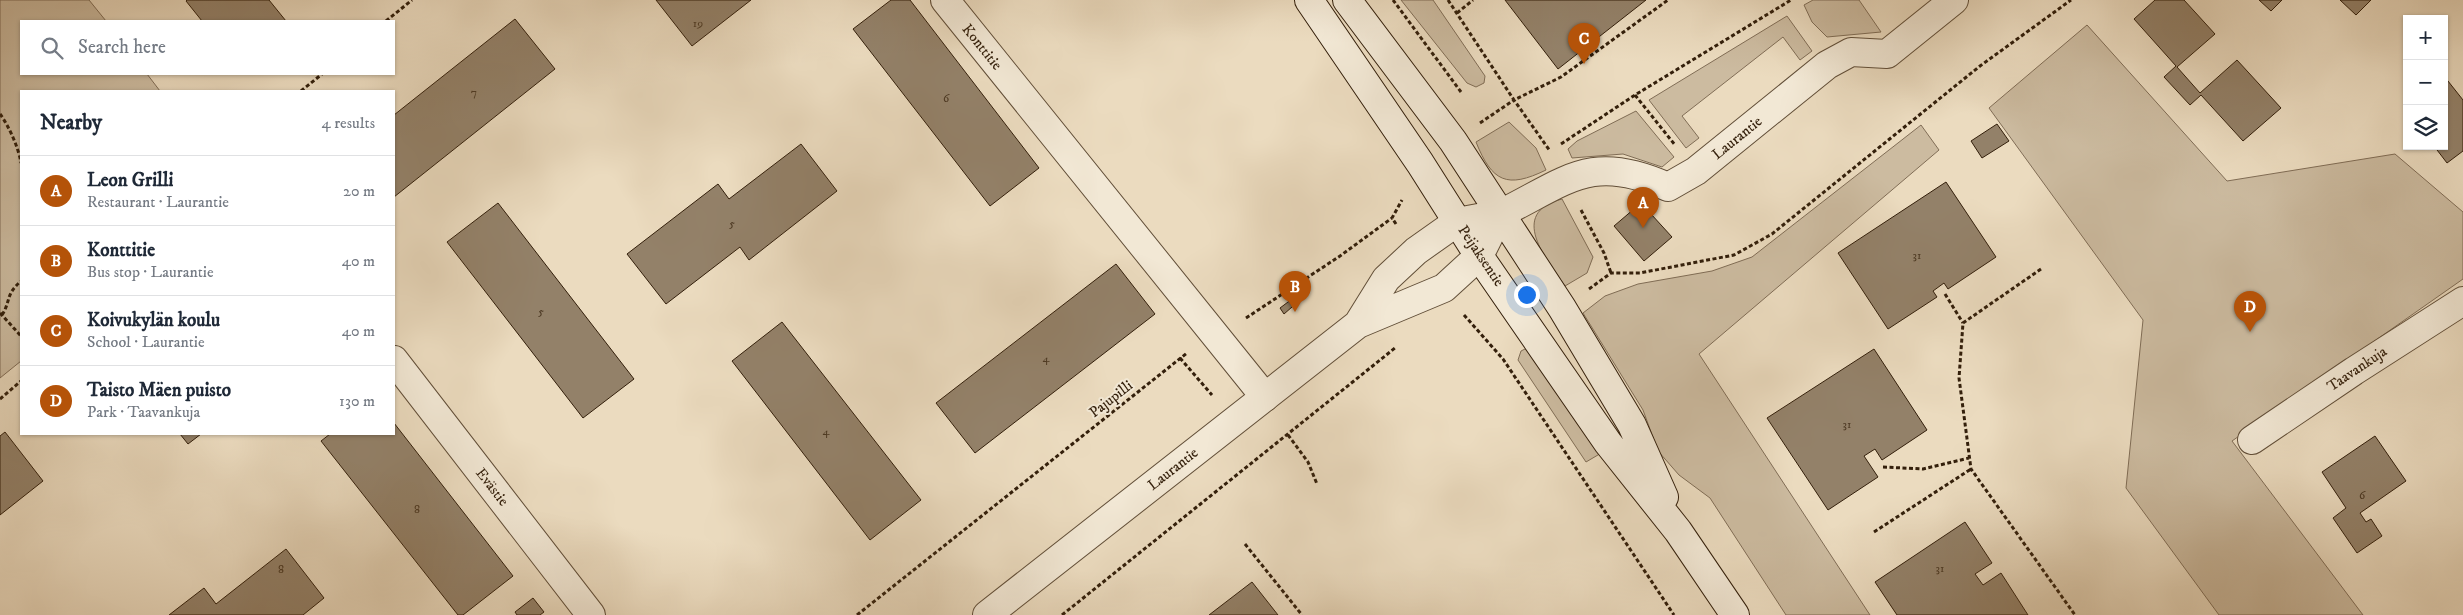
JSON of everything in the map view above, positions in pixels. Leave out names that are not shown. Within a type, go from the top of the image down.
[{"type":"street","name":"Konttitie","points":[[945,0],[1265,397]]},
{"type":"street","name":"Peijaksentie","points":[[1309,0],[1457,222],[1608,443],[1678,531],[1735,615]]},
{"type":"street","name":"Peijaksentie","points":[[1347,0],[1453,141],[1562,308],[1632,425],[1678,531]]},
{"type":"street","name":"Laurantie","points":[[1358,324],[1386,279],[1416,251],[1457,222],[1500,214],[1565,180],[1587,172],[1620,171],[1644,176],[1668,187],[1696,171],[1827,65],[1851,52],[1887,54],[1954,0]]},
{"type":"street","name":"Laurantie","points":[[987,615],[1358,324],[1444,288],[1480,256],[1500,214]]},
{"type":"street","name":"Taavankuja","points":[[2252,440],[2463,300]]},
{"type":"street","name":"Evästie","points":[[395,361],[591,615]]},
{"type":"path","points":[[387,20],[412,0]]},
{"type":"path","points":[[1393,0],[1463,96]]},
{"type":"path","points":[[1448,0],[1550,151],[1604,253],[1611,273],[1640,273],[1734,255],[1772,234],[1980,66],[2071,0]]},
{"type":"path","points":[[1457,13],[1473,0]]},
{"type":"path","points":[[1476,125],[1514,100],[1561,77],[1668,0]]},
{"type":"path","points":[[1550,151],[1635,95],[1791,0]]},
{"type":"path","points":[[302,90],[321,75]]},
{"type":"path","points":[[1635,95],[1696,171]]},
{"type":"path","points":[[0,114],[7,122],[20,155]]},
{"type":"path","name":"Pajupilli","points":[[857,615],[1213,334],[1269,303],[1340,256],[1392,218]]},
{"type":"path","points":[[1963,323],[2041,269]]},
{"type":"path","points":[[20,283],[7,298],[7,307],[1,314],[20,335]]},
{"type":"path","points":[[1945,294],[1963,323],[1958,378],[1971,468],[2075,615]]},
{"type":"path","points":[[1062,615],[1400,344]]},
{"type":"path","points":[[1503,359],[1674,615]]},
{"type":"path","points":[[0,399],[20,382]]},
{"type":"path","points":[[1288,434],[1308,462],[1317,484]]},
{"type":"path","points":[[1883,467],[1923,469],[1969,458]]},
{"type":"path","points":[[1874,532],[1971,468]]},
{"type":"path","points":[[1245,544],[1302,615]]},
{"type":"shaded area","points":[[0,0],[89,0],[105,20],[20,20],[20,75],[148,75],[159,90],[20,90],[20,362],[0,378]]},
{"type":"shaded area","points":[[1401,0],[1433,0],[1485,76],[1484,83],[1476,87],[1467,83]]},
{"type":"shaded area","points":[[1813,0],[1859,0],[1881,32],[1827,37],[1812,22],[1804,5]]},
{"type":"shaded area","points":[[1787,16],[1812,51],[1800,60],[1783,37],[1682,116],[1699,138],[1686,148],[1649,100]]},
{"type":"shaded area","points":[[2087,25],[2227,181],[2395,154],[2463,212],[2463,279],[2232,441],[2363,615],[2219,615],[2126,488],[2143,320],[1989,108]]},
{"type":"shaded area","points":[[1636,111],[1674,157],[1662,167],[1623,154],[1572,158],[1568,149],[1577,141]]},
{"type":"shaded area","points":[[1509,122],[1536,148],[1546,170],[1532,176],[1511,180],[1502,178],[1488,166],[1476,142]]},
{"type":"shaded area","points":[[1921,125],[1939,150],[1699,354],[1870,615],[1786,615],[1710,498],[1679,475],[1658,451],[1643,410],[1583,313],[1605,296],[1638,284],[1712,271],[1752,257]]},
{"type":"shaded area","points":[[1562,199],[1593,257],[1587,273],[1565,286],[1542,251],[1536,238],[1534,226],[1537,215],[1546,206]]},
{"type":"shaded area","points":[[1529,347],[1603,452],[1586,462],[1518,360],[1521,351]]},
{"type":"building","points":[[269,0],[285,20],[201,20],[186,1]]},
{"type":"building","points":[[656,0],[751,0],[692,46]]},
{"type":"building","points":[[891,0],[910,0],[1039,168],[990,206],[853,29]]},
{"type":"building","points":[[1505,0],[1646,0],[1558,69]]},
{"type":"building","points":[[2155,0],[2184,0],[2215,34],[2177,67],[2200,93],[2237,60],[2281,108],[2243,141],[2201,95],[2190,105],[2164,77],[2176,66],[2134,19]]},
{"type":"building","points":[[2259,0],[2282,0],[2271,11]]},
{"type":"building","points":[[2340,0],[2371,0],[2356,15]]},
{"type":"building","points":[[515,19],[555,69],[395,196],[395,114]]},
{"type":"building","points":[[2448,81],[2463,100],[2463,151],[2447,163],[2437,150],[2448,150]]},
{"type":"building","points":[[1997,124],[2009,141],[1982,158],[1971,141]]},
{"type":"building","points":[[801,144],[837,191],[749,260],[740,247],[666,304],[627,254],[718,184],[729,199]]},
{"type":"building","points":[[1946,182],[1996,257],[1948,289],[1944,283],[1933,291],[1937,297],[1888,329],[1838,253]]},
{"type":"building","points":[[498,203],[634,379],[583,418],[447,242]]},
{"type":"building","points":[[1641,203],[1672,237],[1644,261],[1614,226]]},
{"type":"building","points":[[1116,264],[1155,314],[975,453],[936,403]]},
{"type":"building","points":[[1296,296],[1300,300],[1284,314],[1280,308]]},
{"type":"building","points":[[782,322],[921,500],[870,540],[732,361]]},
{"type":"building","points":[[1874,349],[1927,430],[1882,460],[1875,449],[1864,456],[1878,477],[1828,510],[1767,418]]},
{"type":"building","points":[[395,424],[513,576],[463,615],[458,615],[321,441],[329,435],[395,435]]},
{"type":"building","points":[[5,432],[43,481],[0,515],[0,436]]},
{"type":"building","points":[[181,435],[200,435],[188,444]]},
{"type":"building","points":[[2375,436],[2406,481],[2360,513],[2366,522],[2371,519],[2382,536],[2357,553],[2333,518],[2346,508],[2322,472]]},
{"type":"building","points":[[1965,522],[1992,563],[1975,574],[1983,585],[2001,573],[2028,615],[1897,615],[1875,582]]},
{"type":"building","points":[[286,549],[324,598],[303,615],[169,615],[204,588],[216,604]]},
{"type":"building","points":[[1252,582],[1278,615],[1209,615]]},
{"type":"building","points":[[533,598],[544,612],[540,615],[517,615],[515,612]]},
{"type":"place","name":"Koivukylän koulu","points":[[1584,64]]},
{"type":"place","name":"Leon Grilli","points":[[1643,228]]},
{"type":"place","name":"Konttitie","points":[[1295,312]]},
{"type":"place","name":"Taisto Mäen puisto","points":[[2250,332]]}]
